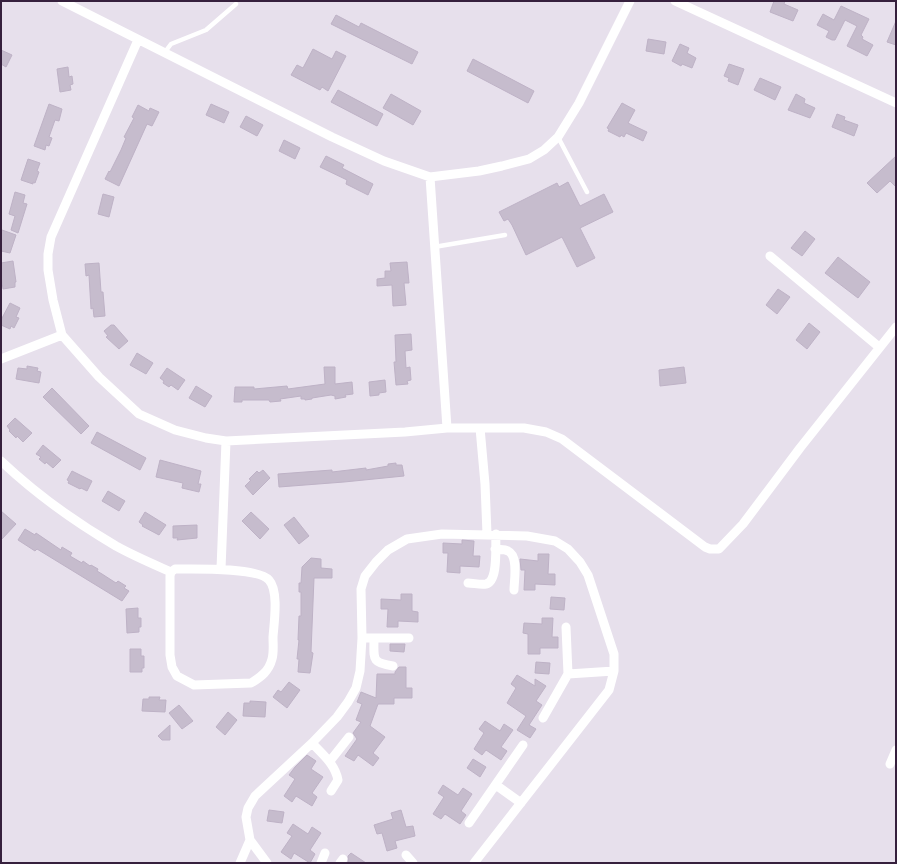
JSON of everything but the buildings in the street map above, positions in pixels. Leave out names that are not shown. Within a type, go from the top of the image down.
[{"type":"street","points":[[62,1],[332,137],[384,161],[430,177],[479,171],[529,159],[544,150],[558,136],[579,103],[630,1]]},
{"type":"street","points":[[675,1],[896,103]]},
{"type":"street","points":[[138,40],[51,237],[48,254],[48,270],[53,300],[62,335],[98,377],[139,414],[175,430],[206,438],[226,441],[405,432],[447,428],[524,428],[537,430],[556,436],[582,454],[705,547],[710,549],[719,548],[743,524],[800,448],[896,327]]},
{"type":"street","points":[[430,177],[447,428]]},
{"type":"street","points":[[770,256],[879,347]]},
{"type":"street","points":[[1,359],[62,335]]},
{"type":"street","points":[[468,583],[487,584],[492,581],[495,574],[495,549],[485,484],[480,428]]},
{"type":"street","points":[[221,569],[226,441]]},
{"type":"street","points":[[1,461],[19,478],[73,519],[116,546],[171,572]]},
{"type":"street","points":[[267,863],[250,840],[246,817],[248,808],[255,796],[312,743],[336,717],[348,702],[356,688],[360,671],[362,638],[361,589],[365,576],[376,562],[388,550],[407,539],[442,534],[527,536],[555,541],[568,549],[580,562],[588,575],[614,654],[614,671],[609,690],[474,863]]},
{"type":"street","points":[[495,549],[507,550],[515,558],[514,590]]},
{"type":"street","points":[[175,569],[221,569],[261,575],[268,580],[273,588],[275,601],[272,658],[265,673],[251,683],[194,684],[177,676],[172,667],[170,654],[171,572],[175,569]]},
{"type":"street","points":[[543,718],[568,674],[566,626]]},
{"type":"street","points":[[362,638],[409,638]]},
{"type":"street","points":[[374,638],[374,655],[377,662],[380,664],[393,666]]},
{"type":"street","points":[[568,674],[614,671]]},
{"type":"street","points":[[330,761],[350,737]]},
{"type":"street","points":[[312,743],[330,761],[337,772],[338,780],[331,791]]},
{"type":"street","points":[[469,823],[523,745]]},
{"type":"street","points":[[890,764],[896,750]]},
{"type":"street","points":[[496,785],[521,803]]},
{"type":"street","points":[[240,863],[250,840]]},
{"type":"street","points":[[320,863],[325,853]]},
{"type":"street","points":[[406,855],[413,863]]},
{"type":"lane","points":[[165,52],[171,44],[206,30],[236,4]]},
{"type":"lane","points":[[558,136],[586,192]]},
{"type":"lane","points":[[434,247],[505,235]]}]
